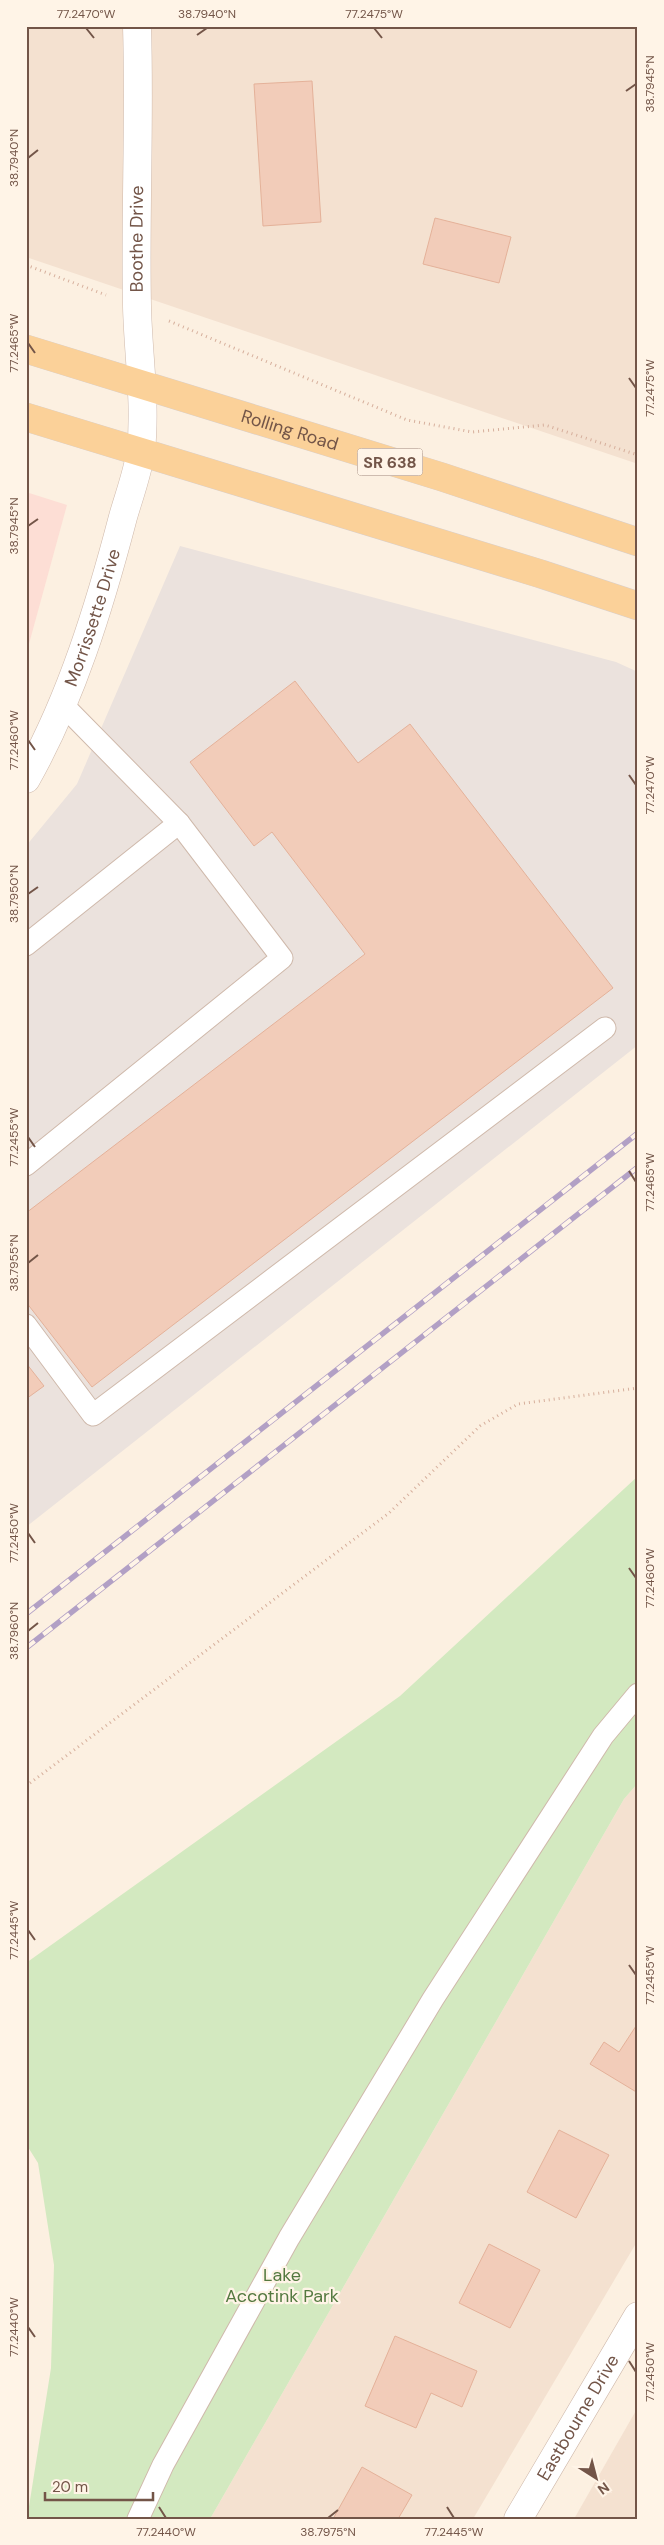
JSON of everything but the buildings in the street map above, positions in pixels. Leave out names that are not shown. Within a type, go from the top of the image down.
[{"type":"main road","name":"Rolling Road","points":[[26,348],[442,478],[638,542]]},
{"type":"main road","points":[[26,417],[140,450],[541,574],[638,606]]},
{"type":"street","name":"Boothe Drive","points":[[137,26],[140,99],[137,307],[142,384],[140,450]]},
{"type":"street","name":"Morrissette Drive","points":[[26,779],[49,739],[63,705],[113,556],[140,450]]},
{"type":"street","name":"Eastbourne Drive","points":[[518,2519],[638,2316]]},
{"type":"lane","points":[[26,1164],[282,958],[179,823],[63,705]]},
{"type":"lane","points":[[26,946],[179,823]]},
{"type":"lane","points":[[26,1325],[93,1415],[605,1028]]},
{"type":"lane","points":[[138,2519],[163,2465],[289,2238],[428,2008],[603,1736],[638,1694]]},
{"type":"path","points":[[26,265],[137,307],[407,420],[472,432],[545,425],[638,455]]},
{"type":"path","points":[[26,1786],[389,1513],[480,1426],[518,1404],[638,1388]]},
{"type":"shaded area","points":[[26,26],[638,26],[638,464],[26,257]]},
{"type":"shaded area","points":[[26,492],[67,505],[26,655]]},
{"type":"shaded area","points":[[180,546],[616,662],[638,672],[638,1045],[26,1527],[26,846],[77,784]]},
{"type":"shaded area","points":[[638,1783],[638,2240],[473,2519],[210,2519],[624,1799]]},
{"type":"shaded area","points":[[638,2407],[638,2519],[574,2519]]},
{"type":"green space","name":"Lake Accotink Park","points":[[638,1476],[638,1783],[624,1799],[210,2519],[27,2519],[51,2368],[54,2265],[38,2163],[26,2144],[26,1963],[400,1696]]},
{"type":"railway","points":[[26,1614],[638,1133]]},
{"type":"railway","points":[[26,1648],[638,1167]]}]
